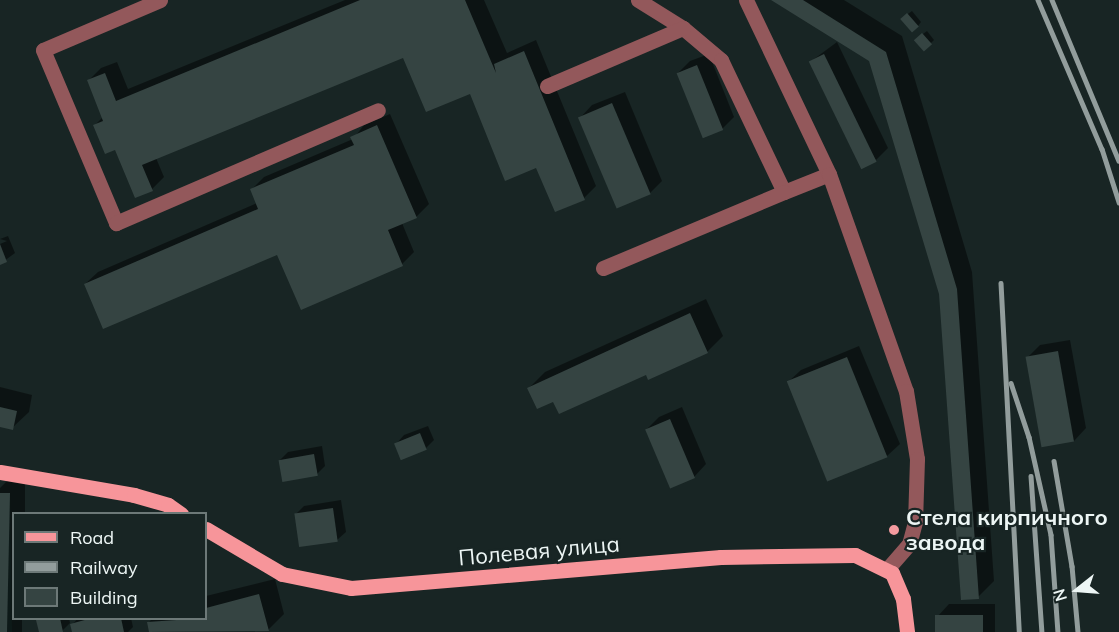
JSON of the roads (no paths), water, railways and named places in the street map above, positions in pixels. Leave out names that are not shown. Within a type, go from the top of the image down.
[{"type":"main road","points":[[0,472],[134,495],[168,505],[179,512]]},
{"type":"main road","name":"Полевая улица","points":[[207,530],[282,574],[351,588],[811,553],[855,555],[887,569]]},
{"type":"main road","points":[[887,569],[900,586],[907,632]]},
{"type":"street","points":[[160,0],[43,50],[116,223],[378,110]]},
{"type":"street","points":[[638,0],[682,28],[721,60],[784,192]]},
{"type":"street","points":[[746,0],[829,174],[874,296],[914,426],[915,522],[909,544],[887,569]]},
{"type":"street","points":[[547,86],[682,28]]},
{"type":"street","points":[[603,268],[829,174]]},
{"type":"railway","points":[[1038,0],[1102,149],[1119,202]]},
{"type":"railway","points":[[1052,0],[1119,161]]},
{"type":"railway","points":[[1001,283],[1019,632]]},
{"type":"railway","points":[[1011,383],[1029,437],[1051,535],[1058,632]]},
{"type":"railway","points":[[1054,461],[1072,566],[1078,632]]},
{"type":"railway","points":[[1031,476],[1042,632]]},
{"type":"place","name":"Стела кирпичного завода","points":[[894,530]]}]
